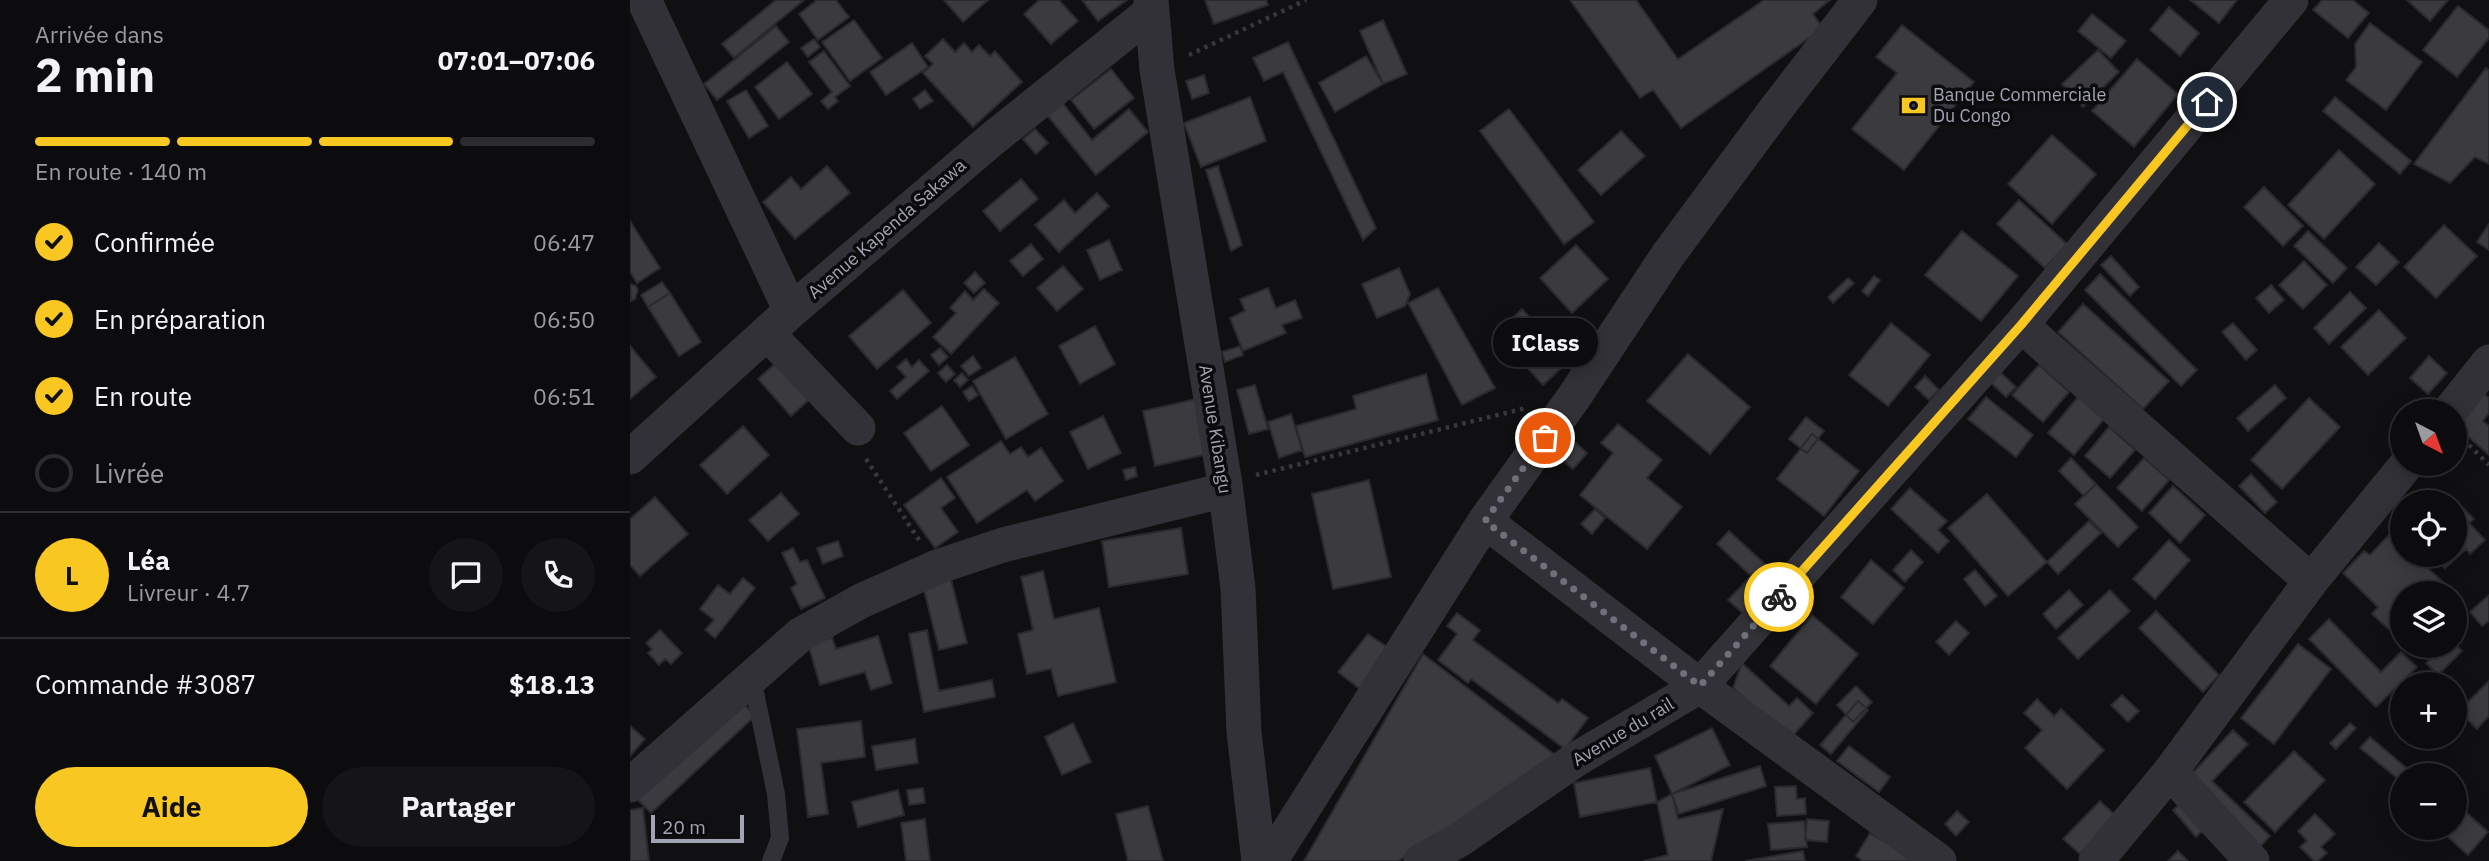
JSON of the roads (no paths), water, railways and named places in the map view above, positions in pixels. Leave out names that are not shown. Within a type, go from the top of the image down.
[{"type":"street","points":[[644,0],[779,322],[858,428]]},
{"type":"street","points":[[1270,861],[1485,521],[1574,397],[1668,255],[1860,0]]},
{"type":"street","name":"Avenue du rail","points":[[1421,861],[1459,840],[1575,760],[1700,686],[2021,325],[2291,0]]},
{"type":"street","name":"Avenue Kapenda Sakawa","points":[[630,457],[779,322],[1152,5]]},
{"type":"street","name":"Avenue Kibangu","points":[[1152,5],[1157,70],[1225,487],[1238,588],[1244,732],[1259,861]]},
{"type":"street","points":[[2021,325],[2311,581]]},
{"type":"street","points":[[2460,399],[2489,362]]},
{"type":"street","points":[[2096,861],[2170,772],[2311,581],[2397,476]]},
{"type":"street","points":[[630,785],[800,635],[861,601],[937,567],[1003,545],[1225,487]]},
{"type":"street","points":[[1485,521],[1700,686],[1939,861]]},
{"type":"street","points":[[2170,772],[2252,861]]},
{"type":"lane","points":[[752,678],[776,794],[780,838],[771,861]]},
{"type":"place","name":"Banque Commerciale Du Congo","points":[[1913,105]]},
{"type":"place","name":"IClass","points":[[1545,438]]}]
